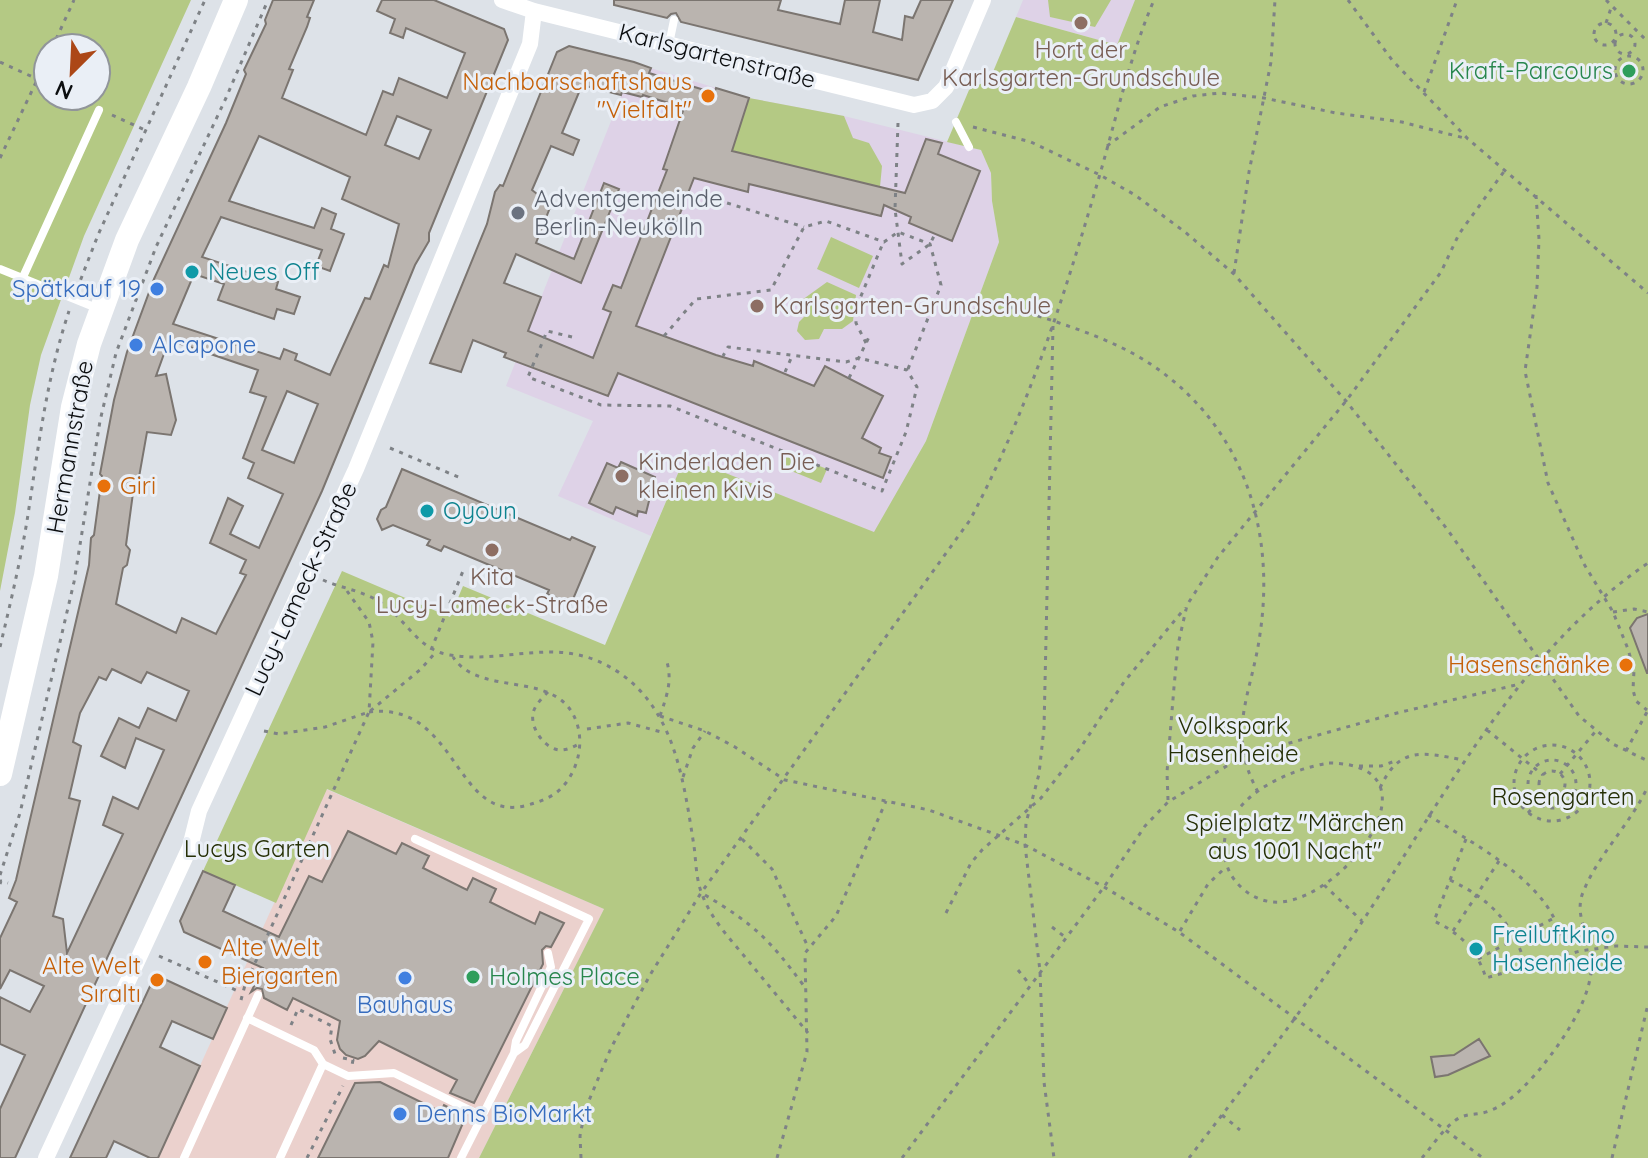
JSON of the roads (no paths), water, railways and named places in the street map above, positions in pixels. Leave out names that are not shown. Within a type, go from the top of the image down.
[{"type":"main road","name":"Hermannstraße","points":[[0,774],[46,576],[76,392],[100,310],[127,240],[236,0]]},
{"type":"street","name":"Karlsgartenstraße","points":[[502,0],[534,11],[914,105],[932,101],[946,87],[983,0]]},
{"type":"street","name":"Lucy-Lameck-Straße","points":[[46,1158],[190,847],[199,811],[374,426],[530,44],[534,11]]},
{"type":"lane","points":[[669,44],[674,20]]},
{"type":"lane","points":[[23,277],[98,112]]},
{"type":"lane","points":[[956,122],[969,147]]},
{"type":"lane","points":[[0,269],[100,310]]},
{"type":"lane","points":[[415,839],[589,919],[525,1045],[514,1053]]},
{"type":"lane","points":[[461,1158],[514,1053],[516,1041],[551,967],[548,953]]},
{"type":"lane","points":[[184,1158],[258,995]]},
{"type":"lane","points":[[247,1018],[314,1050],[323,1064],[348,1076],[394,1073],[482,1116]]},
{"type":"lane","points":[[280,1158],[323,1064]]},
{"type":"place","name":"Hort der Karlsgarten-Grundschule","points":[[1081,23]]},
{"type":"place","name":"Kraft-Parcours","points":[[1629,71]]},
{"type":"place","name":"Nachbarschaftshaus \"Vielfalt\"","points":[[708,96]]},
{"type":"place","name":"Adventgemeinde Berlin-Neukölln","points":[[518,213]]},
{"type":"place","name":"Neues Off","points":[[192,272]]},
{"type":"place","name":"Spätkauf 19","points":[[157,289]]},
{"type":"place","name":"Karlsgarten-Grundschule","points":[[757,306]]},
{"type":"place","name":"Alcapone","points":[[136,345]]},
{"type":"place","name":"Kinderladen Die kleinen Kivis","points":[[622,476]]},
{"type":"place","name":"Giri","points":[[104,486]]},
{"type":"place","name":"Oyoun","points":[[427,511]]},
{"type":"place","name":"Kita Lucy-Lameck-Straße","points":[[492,550]]},
{"type":"place","name":"Hasenschänke","points":[[1626,665]]},
{"type":"place","name":"Freiluftkino Hasenheide","points":[[1476,949]]},
{"type":"place","name":"Alte Welt Biergarten","points":[[205,962]]},
{"type":"place","name":"Holmes Place","points":[[473,977]]},
{"type":"place","name":"Bauhaus","points":[[405,978]]},
{"type":"place","name":"Alte Welt Sıraltı","points":[[157,980]]},
{"type":"place","name":"Denns BioMarkt","points":[[400,1114]]},
{"type":"park label","name":"Volkspark Hasenheide","points":[[1233,740]]},
{"type":"park label","name":"Rosengarten","points":[[1563,797]]},
{"type":"park label","name":"Spielplatz \"Märchen aus 1001 Nacht\"","points":[[1295,837]]},
{"type":"park label","name":"Lucys Garten","points":[[257,849]]}]
